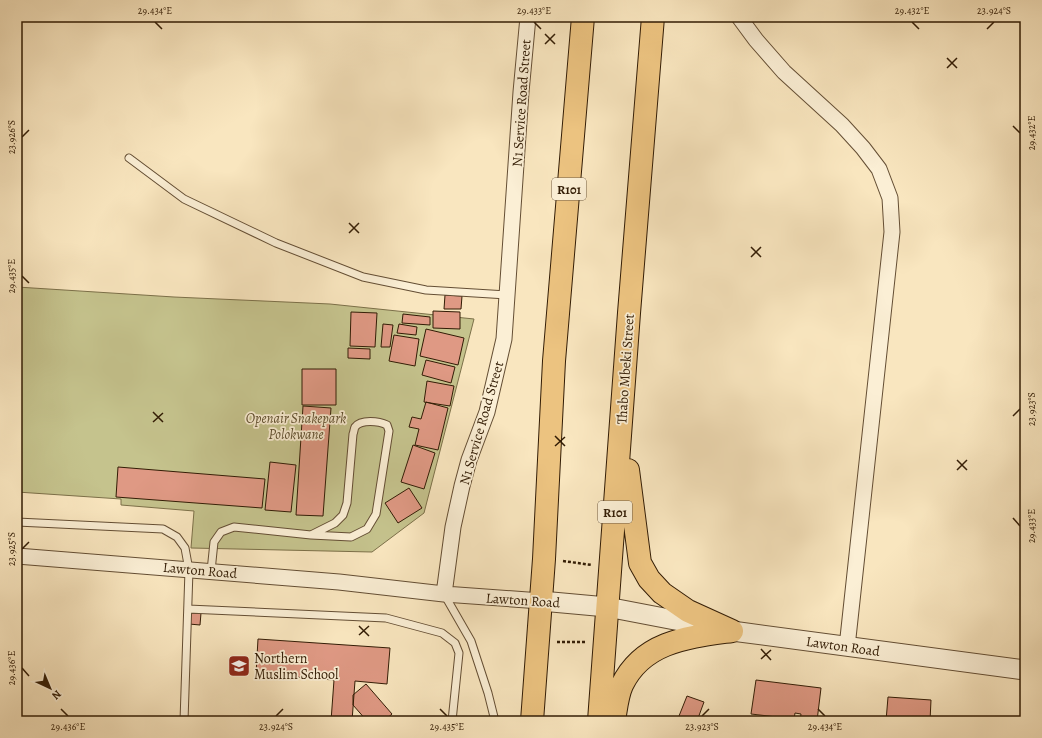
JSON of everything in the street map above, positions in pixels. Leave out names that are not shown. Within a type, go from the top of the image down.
[{"type":"main road","name":"R101","points":[[532,721],[544,559],[554,361],[583,17]]},
{"type":"main road","name":"Thabo Mbeki Street","points":[[600,721],[604,642],[653,17]]},
{"type":"main road","points":[[622,417],[631,502],[640,563],[649,579],[662,593],[688,611],[732,631]]},
{"type":"main road","points":[[614,721],[622,686],[633,667],[652,652],[671,642],[732,631]]},
{"type":"street","name":"N1 Service Road Street","points":[[444,594],[462,486],[469,460],[487,412],[504,339],[528,17]]},
{"type":"street","points":[[739,17],[756,40],[784,72],[842,125],[863,148],[879,169],[890,198],[892,232],[847,647]]},
{"type":"street","name":"Lawton Road","points":[[17,556],[340,582],[444,594],[541,600],[607,607],[732,631],[1025,670]]},
{"type":"lane","points":[[129,158],[184,199],[276,243],[363,277],[426,290],[507,295]]},
{"type":"lane","points":[[211,571],[214,542],[221,532],[234,527],[311,535],[351,537],[368,529],[376,514],[389,431],[387,425],[381,422],[361,422],[355,427],[353,434],[347,503],[343,515],[335,523],[311,535]]},
{"type":"lane","points":[[17,522],[163,529],[177,537],[185,548],[189,570],[184,721]]},
{"type":"lane","points":[[444,594],[471,641],[488,693],[495,721]]},
{"type":"lane","points":[[188,609],[386,618],[442,633],[455,643],[459,653],[452,721]]},
{"type":"path","points":[[544,559],[610,568]]},
{"type":"path","points":[[538,642],[604,642]]},
{"type":"green space","name":"Openair Snakepark Polokwane","points":[[17,287],[174,297],[330,304],[474,319],[424,513],[372,552],[191,548],[194,511],[121,505],[121,499],[17,492]]},
{"type":"building","points":[[445,295],[462,296],[461,309],[444,309]]},
{"type":"building","points":[[433,311],[460,312],[460,329],[433,328]]},
{"type":"building","points":[[351,312],[377,313],[375,347],[350,346]]},
{"type":"building","points":[[403,314],[430,317],[430,325],[402,323]]},
{"type":"building","points":[[383,324],[393,325],[390,347],[381,347]]},
{"type":"building","points":[[399,324],[417,327],[416,335],[397,333]]},
{"type":"building","points":[[426,329],[464,338],[458,365],[420,356]]},
{"type":"building","points":[[394,335],[419,339],[415,366],[389,361]]},
{"type":"building","points":[[348,348],[370,349],[370,359],[348,358]]},
{"type":"building","points":[[426,360],[455,367],[451,383],[422,375]]},
{"type":"building","points":[[302,369],[336,369],[336,405],[302,405]]},
{"type":"building","points":[[427,381],[454,386],[450,406],[424,402]]},
{"type":"building","points":[[426,402],[448,408],[438,450],[415,445],[419,429],[409,427],[412,417],[421,419]]},
{"type":"building","points":[[303,406],[331,408],[323,516],[296,515]]},
{"type":"building","points":[[413,445],[435,453],[424,489],[401,482]]},
{"type":"building","points":[[270,462],[296,465],[291,512],[265,510]]},
{"type":"building","points":[[118,467],[265,479],[262,508],[116,497]]},
{"type":"building","points":[[409,488],[422,508],[398,523],[385,503]]},
{"type":"building","points":[[190,613],[201,613],[200,625],[189,624]]},
{"type":"building","points":[[258,639],[390,648],[387,684],[355,681],[352,721],[331,721],[334,680],[256,674]]},
{"type":"building","points":[[756,680],[821,688],[817,721],[800,721],[801,714],[795,713],[794,719],[751,714]]},
{"type":"building","points":[[366,684],[392,714],[384,721],[367,721],[353,705],[353,695]]},
{"type":"building","points":[[687,696],[704,702],[697,721],[677,721]]},
{"type":"building","points":[[888,697],[931,700],[930,721],[886,721]]},
{"type":"place","name":"Northern Muslim School","points":[[239,666]]}]
